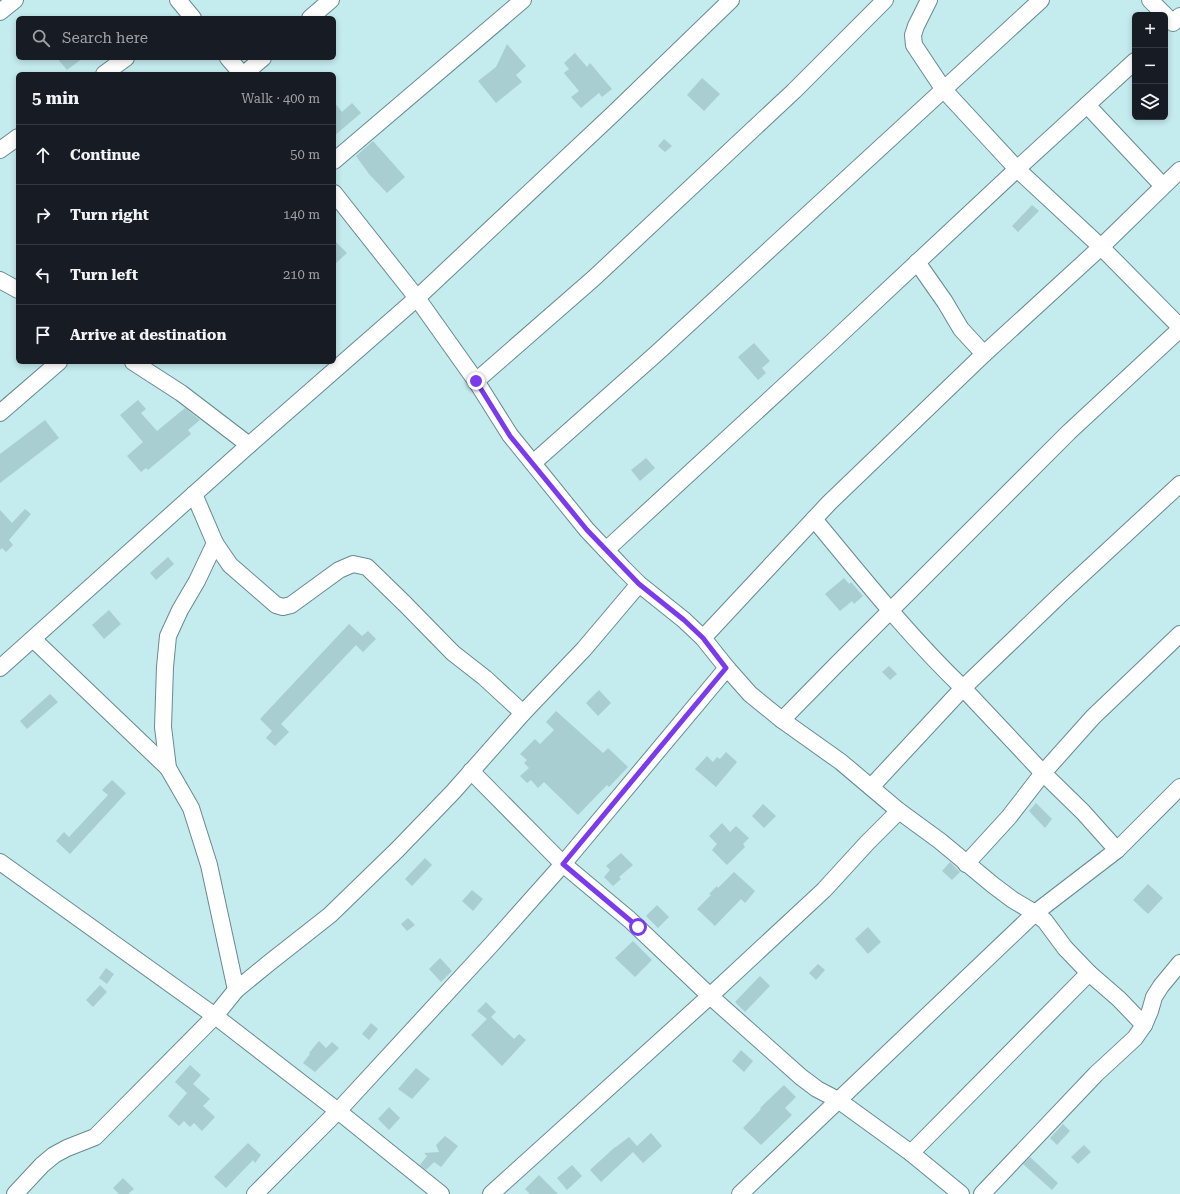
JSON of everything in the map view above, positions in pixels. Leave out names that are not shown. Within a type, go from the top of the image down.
[{"type":"street","points":[[0,12],[15,0]]},
{"type":"street","points":[[178,0],[187,16]]},
{"type":"street","points":[[312,16],[331,0]]},
{"type":"street","points":[[336,159],[523,0]]},
{"type":"street","points":[[0,668],[248,445],[417,298],[613,114],[731,0]]},
{"type":"street","points":[[476,381],[594,278],[794,91],[885,0]]},
{"type":"street","points":[[782,720],[1069,432],[1180,328],[1101,246],[1017,169],[944,90],[914,45],[913,35],[916,26],[929,0]]},
{"type":"street","points":[[533,463],[658,353],[1041,0]]},
{"type":"street","points":[[1150,0],[1175,25]]},
{"type":"street","points":[[107,72],[123,60]]},
{"type":"street","points":[[230,60],[241,72]]},
{"type":"street","points":[[246,72],[260,60]]},
{"type":"street","points":[[606,550],[1132,64]]},
{"type":"street","points":[[1087,105],[1163,186]]},
{"type":"street","points":[[0,150],[16,138]]},
{"type":"street","points":[[703,638],[829,503],[984,354],[1101,246],[1180,170]]},
{"type":"street","points":[[336,196],[417,298],[476,381],[510,436],[587,530],[639,584],[684,620],[703,638],[726,668],[750,694],[782,720],[871,786],[899,811],[1013,900],[1036,912],[1045,921],[1065,948],[1144,1025]]},
{"type":"street","points":[[917,262],[945,302],[960,329],[984,354]]},
{"type":"street","points":[[0,280],[16,289]]},
{"type":"street","points":[[0,413],[57,364]]},
{"type":"street","points":[[140,364],[181,393],[248,445]]},
{"type":"street","points":[[871,786],[963,688],[1180,484]]},
{"type":"street","points":[[194,494],[215,542],[230,565],[276,605],[283,607],[291,605],[339,570],[353,564],[367,567],[406,604],[453,653],[485,678],[523,713]]},
{"type":"street","points":[[814,519],[890,611],[936,662],[963,688],[1043,773],[1083,812],[1116,850]]},
{"type":"street","points":[[168,768],[163,727],[165,666],[168,636],[180,610],[197,582],[215,542]]},
{"type":"street","points":[[15,1194],[42,1165],[54,1155],[95,1137],[215,1016],[236,990],[330,915],[397,850],[453,792],[523,713],[584,649],[639,584]]},
{"type":"street","points":[[966,864],[1009,817],[1043,773],[1093,717],[1180,634]]},
{"type":"street","points":[[33,639],[168,768],[191,808],[209,865],[236,990]]},
{"type":"street","points":[[255,1194],[338,1110],[491,945],[563,864],[726,668]]},
{"type":"street","points":[[471,771],[563,864],[630,920],[710,996],[801,1077],[817,1089],[838,1100],[911,1153],[962,1194]]},
{"type":"street","points":[[740,1194],[1036,912],[1116,850],[1174,802],[1180,787]]},
{"type":"street","points":[[491,1194],[710,996],[824,890],[899,811]]},
{"type":"street","points":[[0,862],[215,1016],[338,1110],[441,1194]]},
{"type":"street","points":[[982,1194],[1096,1074],[1135,1038],[1144,1025],[1160,986],[1180,963]]},
{"type":"street","points":[[911,1153],[1089,973]]},
{"type":"building","points":[[507,44],[526,66],[516,75],[522,82],[496,103],[478,81],[496,67]]},
{"type":"building","points":[[575,53],[587,67],[590,63],[612,89],[602,97],[599,93],[581,108],[571,97],[579,91],[564,73],[569,69],[564,63]]},
{"type":"building","points":[[59,60],[80,60],[67,70]]},
{"type":"building","points":[[702,78],[720,94],[704,111],[687,95]]},
{"type":"building","points":[[352,103],[361,113],[336,134],[336,104],[342,112]]},
{"type":"building","points":[[664,139],[672,146],[665,152],[658,146]]},
{"type":"building","points":[[373,141],[405,177],[387,193],[369,174],[356,156]]},
{"type":"building","points":[[1032,205],[1039,211],[1018,232],[1012,226]]},
{"type":"building","points":[[336,242],[347,253],[336,263]]},
{"type":"building","points":[[754,343],[770,361],[762,368],[766,373],[758,380],[738,357]]},
{"type":"building","points":[[138,400],[146,409],[141,413],[157,431],[185,408],[200,420],[188,430],[191,434],[148,470],[146,468],[141,472],[127,456],[143,442],[120,415]]},
{"type":"building","points":[[45,420],[59,438],[0,483],[0,454]]},
{"type":"building","points":[[646,458],[655,468],[640,481],[631,470]]},
{"type":"building","points":[[25,509],[31,514],[9,540],[13,545],[6,552],[2,548],[0,550],[0,510],[12,523]]},
{"type":"building","points":[[168,557],[174,564],[156,580],[150,573]]},
{"type":"building","points":[[844,578],[849,584],[851,582],[863,596],[854,604],[852,601],[840,611],[825,594]]},
{"type":"building","points":[[109,610],[121,624],[104,639],[92,625]]},
{"type":"building","points":[[349,624],[362,636],[368,631],[376,639],[363,652],[356,645],[281,724],[289,732],[275,746],[266,738],[272,731],[260,719]]},
{"type":"building","points":[[889,666],[897,674],[890,680],[882,672]]},
{"type":"building","points":[[599,690],[611,703],[598,716],[586,703]]},
{"type":"building","points":[[50,694],[58,702],[27,729],[20,721]]},
{"type":"building","points":[[556,711],[603,753],[608,748],[628,767],[609,787],[607,785],[578,815],[544,782],[538,788],[531,780],[527,783],[520,776],[529,768],[524,763],[527,760],[520,754],[535,739],[540,744],[554,730],[546,722]]},
{"type":"building","points":[[726,752],[737,762],[716,787],[695,769],[707,756],[713,762],[717,757],[720,759]]},
{"type":"building","points":[[112,780],[126,793],[70,854],[56,841],[64,832],[69,837],[108,795],[102,790]]},
{"type":"building","points":[[1036,803],[1052,819],[1045,828],[1029,811]]},
{"type":"building","points":[[763,804],[776,816],[764,828],[752,816]]},
{"type":"building","points":[[722,823],[730,832],[736,826],[749,838],[743,844],[745,847],[727,865],[712,850],[717,844],[709,836]]},
{"type":"building","points":[[621,853],[633,865],[619,877],[621,879],[613,886],[604,877],[610,870],[606,866]]},
{"type":"building","points":[[425,858],[432,865],[412,886],[405,879]]},
{"type":"building","points":[[950,862],[960,872],[952,880],[942,871]]},
{"type":"building","points":[[734,872],[755,891],[745,903],[741,899],[715,926],[697,909],[711,895],[709,894],[717,886],[718,888]]},
{"type":"building","points":[[1148,884],[1163,898],[1148,914],[1133,900]]},
{"type":"building","points":[[472,890],[483,899],[473,911],[462,901]]},
{"type":"building","points":[[657,905],[669,917],[658,928],[646,916]]},
{"type":"building","points":[[408,918],[415,925],[407,931],[401,924]]},
{"type":"building","points":[[868,927],[881,942],[868,954],[855,939]]},
{"type":"building","points":[[633,941],[652,960],[635,977],[615,958]]},
{"type":"building","points":[[440,958],[452,971],[441,982],[429,969]]},
{"type":"building","points":[[818,964],[825,970],[816,980],[809,973]]},
{"type":"building","points":[[106,968],[114,974],[107,984],[99,978]]},
{"type":"building","points":[[760,976],[770,986],[745,1012],[735,1002]]},
{"type":"building","points":[[100,985],[107,992],[93,1007],[86,1000]]},
{"type":"building","points":[[486,1002],[496,1012],[491,1017],[514,1039],[519,1034],[526,1040],[502,1066],[471,1035],[487,1019],[477,1011]]},
{"type":"building","points":[[371,1023],[378,1029],[369,1040],[362,1034]]},
{"type":"building","points":[[319,1041],[326,1048],[332,1042],[339,1048],[315,1072],[303,1063]]},
{"type":"building","points":[[741,1050],[753,1061],[744,1072],[732,1061]]},
{"type":"building","points":[[190,1065],[201,1075],[193,1084],[210,1099],[203,1106],[215,1117],[202,1131],[194,1123],[190,1127],[184,1121],[179,1126],[168,1116],[187,1093],[175,1082]]},
{"type":"building","points":[[416,1068],[430,1079],[412,1099],[398,1089]]},
{"type":"building","points":[[784,1085],[796,1097],[785,1108],[792,1115],[761,1145],[743,1128],[761,1109],[760,1108]]},
{"type":"building","points":[[389,1107],[400,1118],[389,1130],[378,1119]]},
{"type":"building","points":[[1063,1124],[1070,1131],[1057,1145],[1050,1138]]},
{"type":"building","points":[[651,1133],[662,1146],[643,1163],[633,1152],[601,1182],[590,1170],[615,1147],[629,1137],[637,1146]]},
{"type":"building","points":[[445,1136],[458,1146],[441,1167],[434,1162],[426,1170],[420,1165],[427,1156],[424,1153],[439,1152],[436,1145]]},
{"type":"building","points":[[248,1143],[261,1155],[255,1163],[253,1160],[226,1188],[214,1177]]},
{"type":"building","points":[[1084,1145],[1091,1152],[1078,1164],[1071,1157]]},
{"type":"building","points":[[1030,1157],[1058,1183],[1052,1190],[1023,1164]]},
{"type":"building","points":[[572,1165],[582,1176],[567,1190],[557,1178]]},
{"type":"building","points":[[539,1175],[558,1194],[530,1194],[525,1189]]},
{"type":"building","points":[[123,1178],[134,1189],[128,1194],[119,1194],[113,1188]]},
{"type":"route","points":[[476,381],[510,436],[587,530],[639,584],[684,620],[703,638],[726,668],[563,864],[638,927]]}]
